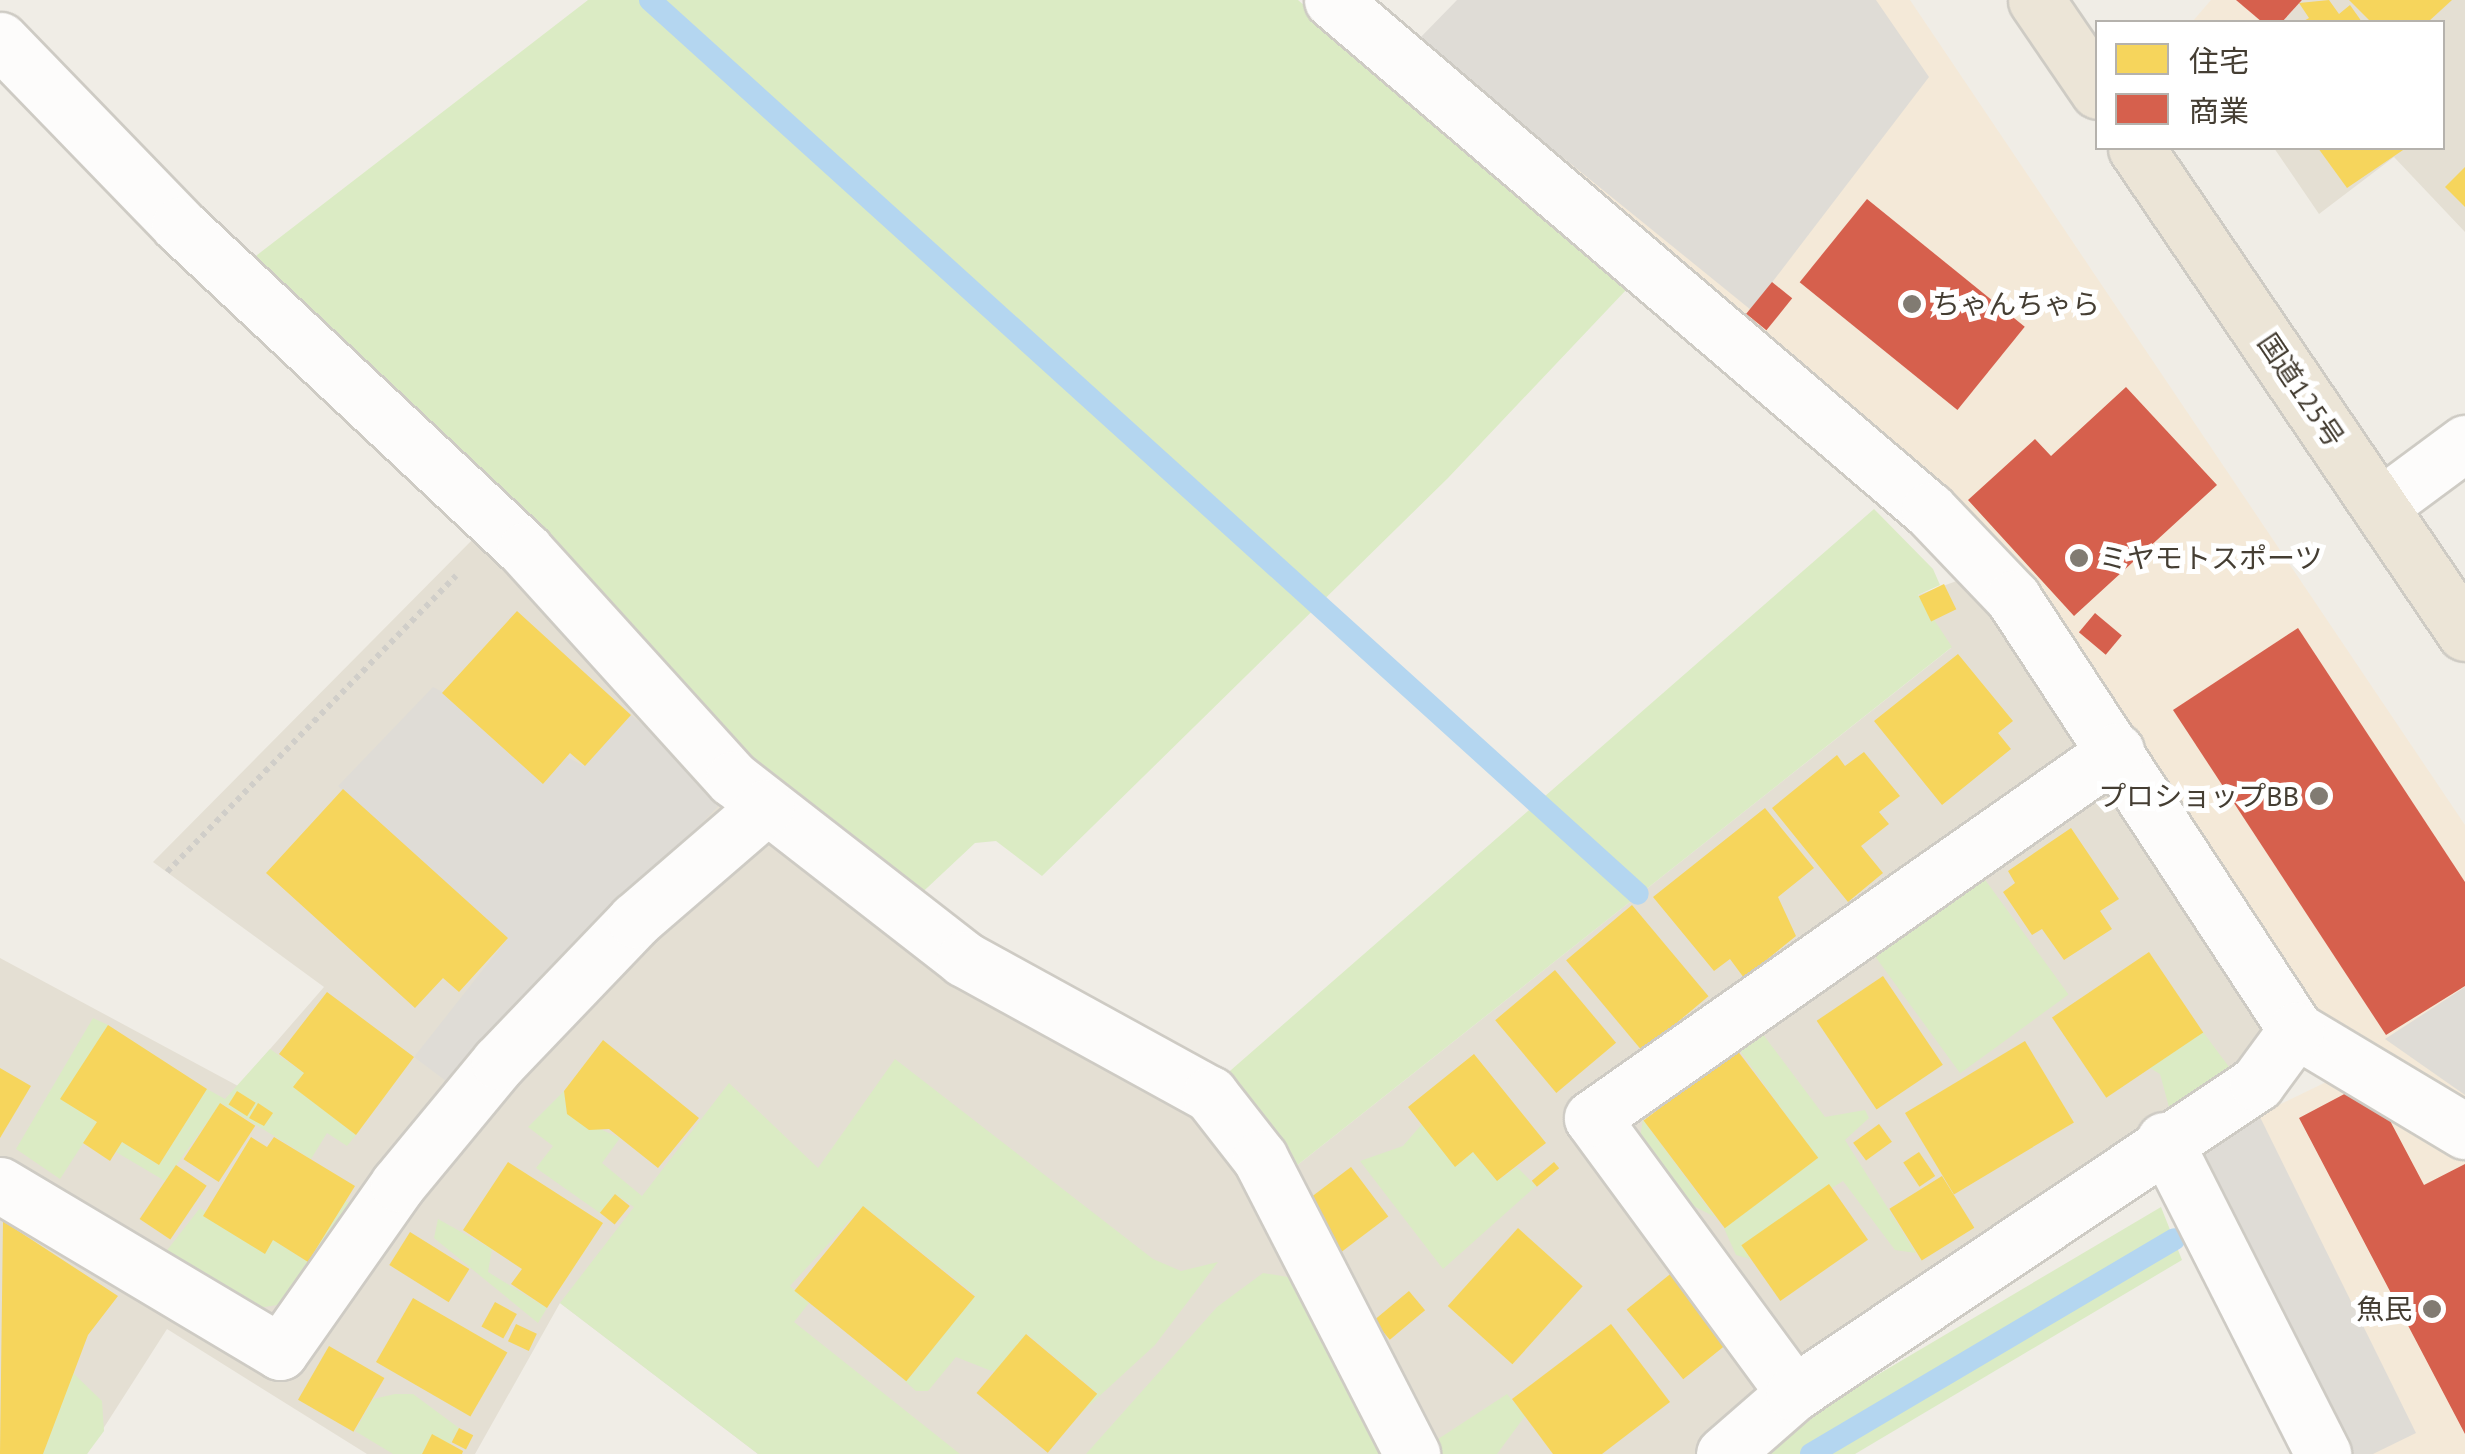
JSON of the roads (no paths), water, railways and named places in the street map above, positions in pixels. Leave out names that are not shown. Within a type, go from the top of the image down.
[{"type":"highway","points":[[2036,0],[2095,87]]},
{"type":"highway","name":"国道125号","points":[[2137,150],[2465,633]]},
{"type":"street","points":[[1332,0],[1929,510],[2013,598],[2296,1030],[2465,1130]]},
{"type":"street","points":[[0,40],[179,225],[503,530],[766,807],[964,959],[1210,1094],[1260,1158],[1412,1454]]},
{"type":"street","points":[[2380,506],[2465,443]]},
{"type":"street","points":[[1794,1392],[1592,1118],[2116,750]]},
{"type":"street","points":[[0,1185],[280,1352],[398,1184],[499,1062],[636,920],[766,807]]},
{"type":"street","points":[[1724,1454],[1794,1392],[2164,1140],[2258,1083],[2296,1030]]},
{"type":"street","points":[[2164,1140],[2324,1454]]},
{"type":"waterway","points":[[650,0],[1638,894]]},
{"type":"waterway","points":[[1811,1454],[2174,1239]]},
{"type":"place","name":"ちゃんちゃら","points":[[1912,304]]},
{"type":"place","name":"ミヤモトスポーツ","points":[[2079,558]]},
{"type":"place","name":"プロショップBB","points":[[2319,796]]},
{"type":"place","name":"魚民","points":[[2432,1309]]}]
